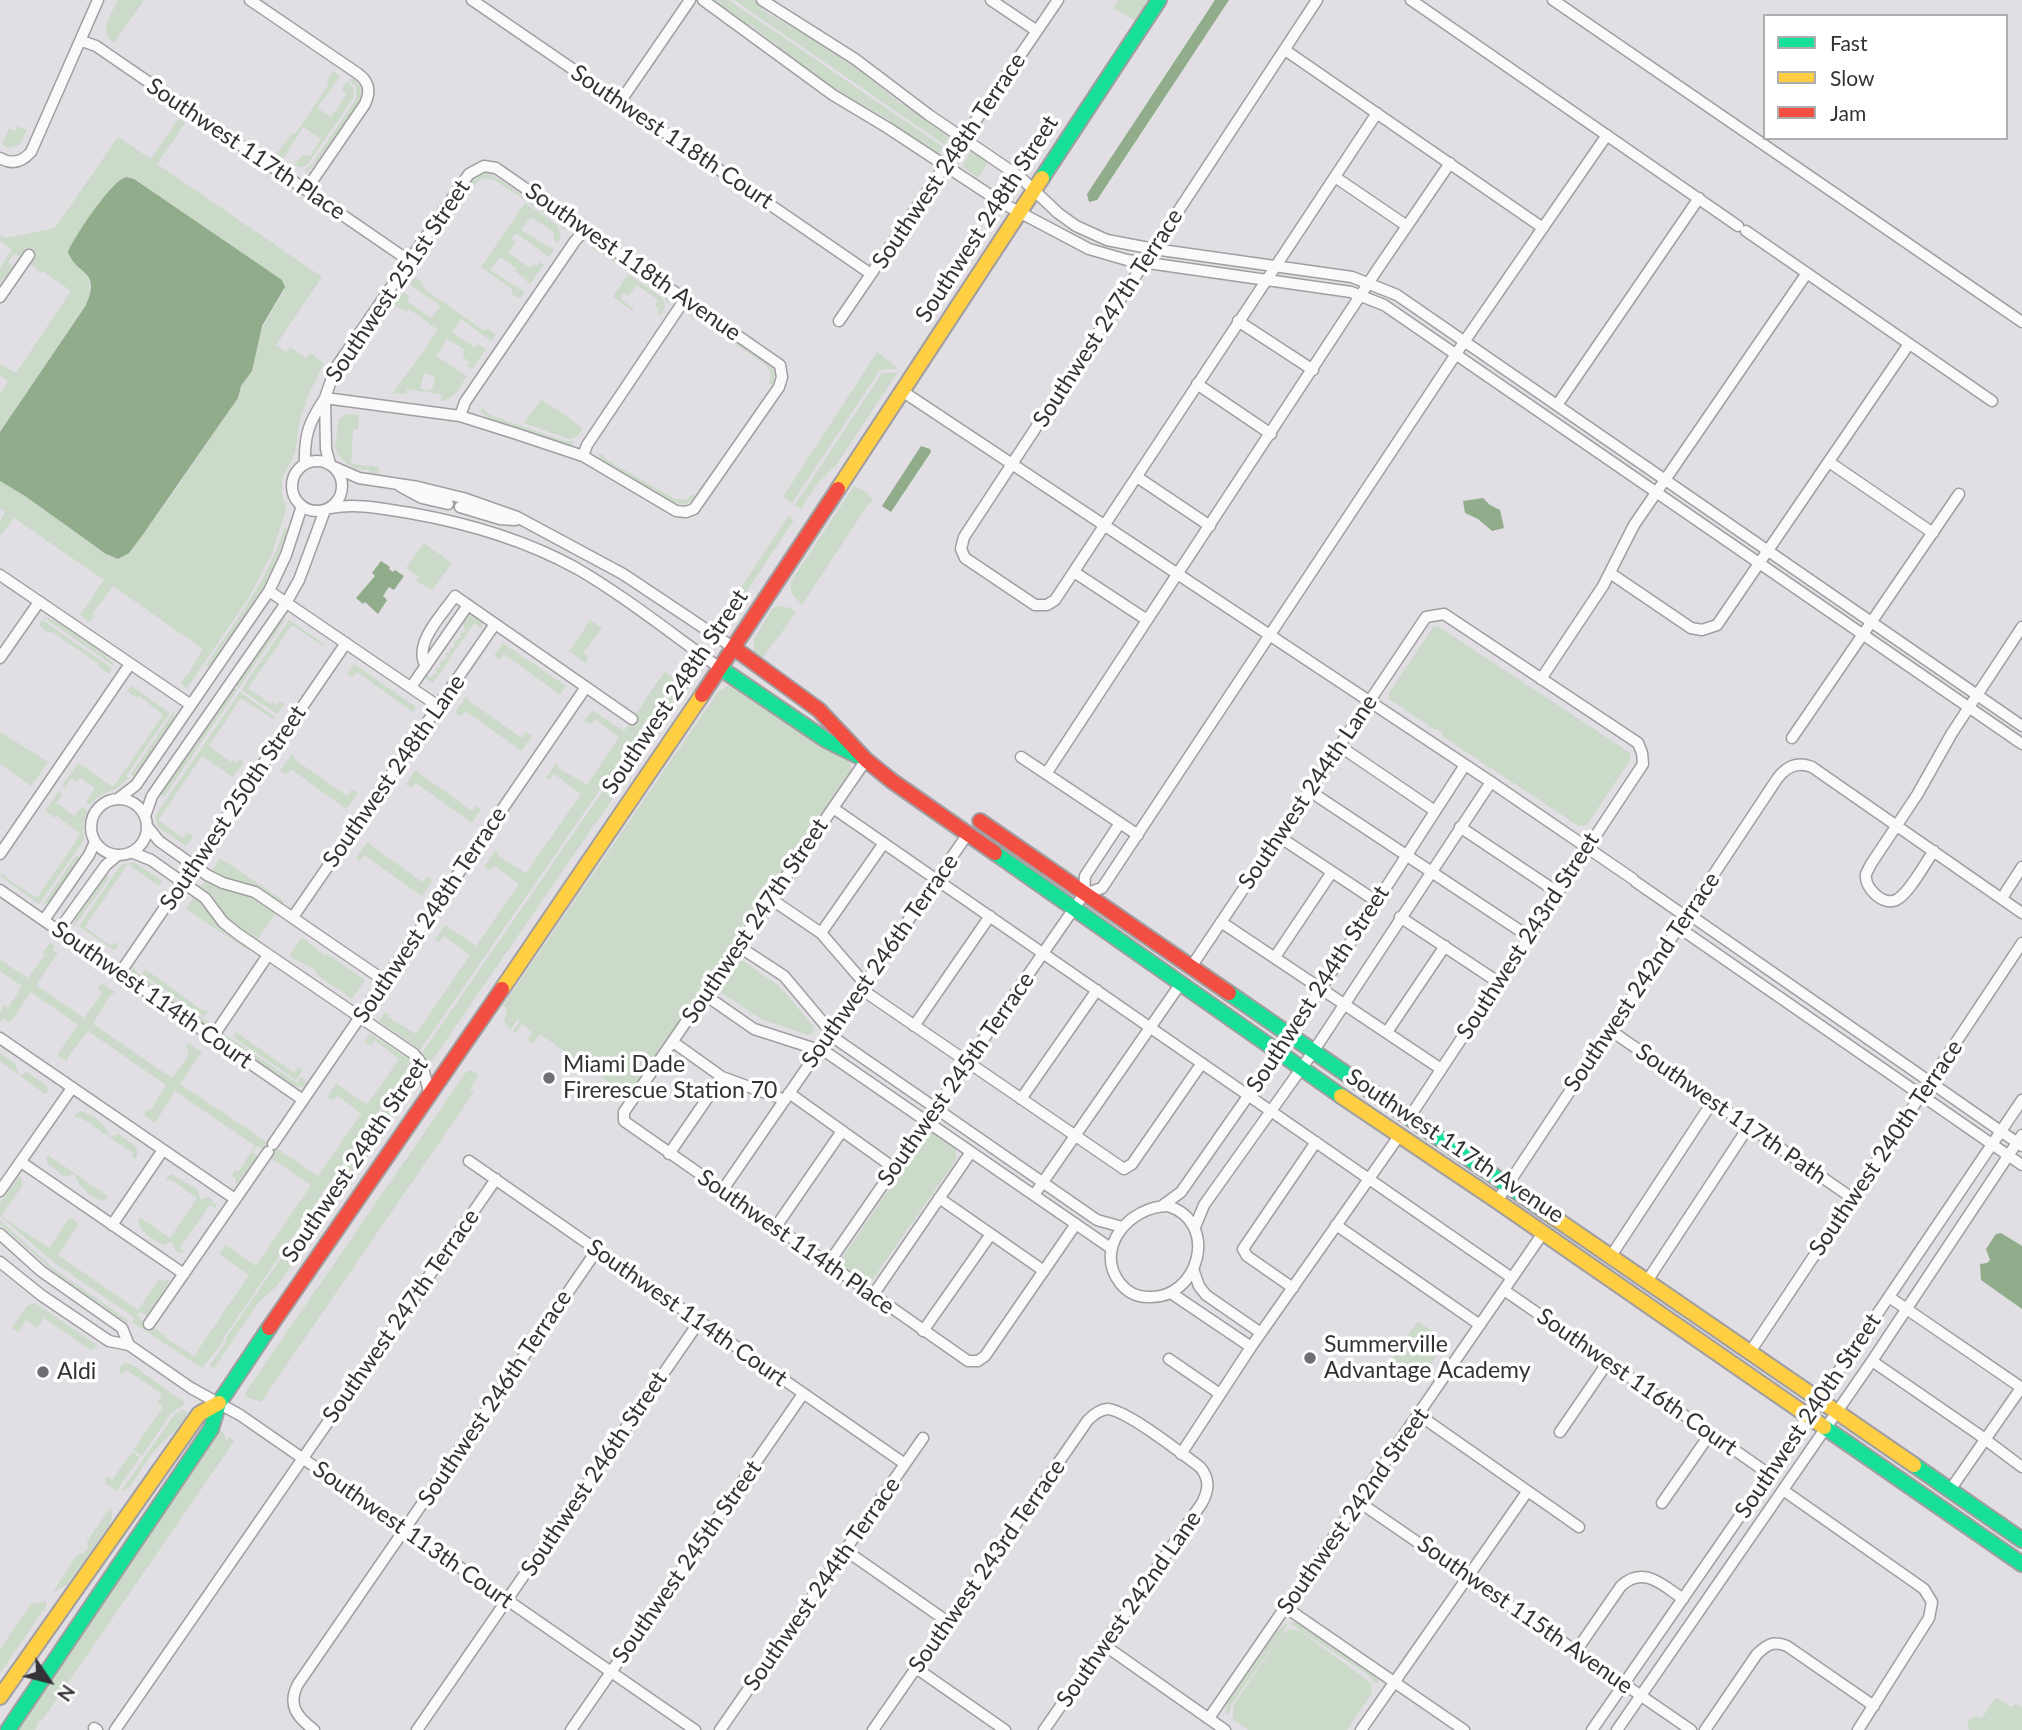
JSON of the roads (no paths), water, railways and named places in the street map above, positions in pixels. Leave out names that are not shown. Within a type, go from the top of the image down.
[{"type":"street","points":[[0,158],[10,162],[18,161],[31,152],[98,0]]},
{"type":"street","points":[[250,0],[362,76],[369,89],[364,106],[306,190]]},
{"type":"street","name":"Southwest 118th Court","points":[[472,0],[871,274]]},
{"type":"street","points":[[621,102],[690,0]]},
{"type":"street","points":[[703,0],[815,83],[1002,203],[1094,251],[1144,262],[1362,295],[1391,309],[2022,744]]},
{"type":"street","points":[[761,0],[837,46],[1020,177],[1062,216],[1084,230],[1112,241],[1153,249],[1341,275],[1369,282],[1397,295],[2022,726]]},
{"type":"street","points":[[991,0],[1037,31]]},
{"type":"street","name":"Southwest 248th Terrace","points":[[839,321],[1058,0]]},
{"type":"street","name":"Southwest 248th Street","points":[[8,1730],[211,1429],[219,1404],[429,1091],[734,648],[1159,0]]},
{"type":"street","name":"Southwest 247th Terrace","points":[[1074,572],[1055,600],[1047,605],[1032,603],[970,562],[961,551],[964,537],[1318,0]]},
{"type":"street","points":[[1410,0],[1992,401]]},
{"type":"street","points":[[1553,0],[2022,322]]},
{"type":"street","name":"Southwest 117th Place","points":[[82,41],[96,46],[408,260]]},
{"type":"street","points":[[1285,50],[1543,228]]},
{"type":"street","points":[[1147,620],[1074,572],[1377,113]]},
{"type":"street","points":[[1120,823],[1085,876],[1084,894],[1102,888],[1464,342],[1607,135]]},
{"type":"street","points":[[1046,774],[1450,163]]},
{"type":"street","name":"Southwest 118th Avenue","points":[[477,167],[496,168],[775,359],[782,370],[780,384],[772,397],[698,505],[686,512],[671,509],[583,456]]},
{"type":"street","name":"Southwest 251st Street","points":[[305,464],[304,443],[311,419],[325,398],[335,369],[408,260],[469,174],[477,167]]},
{"type":"street","points":[[1335,177],[1407,226]]},
{"type":"street","points":[[1557,405],[1699,198]]},
{"type":"street","points":[[460,416],[464,401],[585,230]]},
{"type":"street","points":[[0,297],[29,255]]},
{"type":"street","points":[[1541,679],[1610,573],[1627,536],[1807,273]]},
{"type":"street","points":[[325,398],[460,416],[583,456],[587,445],[685,299]]},
{"type":"street","points":[[1238,321],[1313,370]]},
{"type":"street","points":[[1610,573],[1688,626],[1702,630],[1714,627],[1720,622],[1909,344]]},
{"type":"street","points":[[1197,384],[1271,434]]},
{"type":"street","points":[[902,391],[1587,846],[2001,1132],[2020,1141]]},
{"type":"street","name":"Southwest 251st Street","points":[[325,398],[326,449],[332,466]]},
{"type":"street","points":[[131,852],[145,838],[152,796],[286,603],[299,580],[328,509],[339,499],[342,487],[340,475],[332,466],[320,461],[305,464],[297,471],[292,486],[295,497],[302,506],[313,511],[328,509]]},
{"type":"street","points":[[1829,462],[1933,533]]},
{"type":"street","name":"Southwest 117th Avenue","points":[[332,466],[355,477],[463,498],[523,520],[623,574],[812,704],[866,760],[967,835],[1181,983],[1278,1054],[1497,1201],[2022,1564]]},
{"type":"street","points":[[1137,477],[1210,526]]},
{"type":"street","points":[[397,484],[414,495],[442,503],[434,517]]},
{"type":"street","points":[[1793,738],[1959,494]]},
{"type":"street","name":"Southwest 117th Avenue","points":[[328,509],[363,505],[434,517],[519,542],[574,567],[826,740],[866,760]]},
{"type":"street","points":[[118,855],[105,851],[95,842],[91,829],[94,815],[103,804],[119,798],[136,785],[269,591],[286,555],[302,506]]},
{"type":"street","points":[[460,507],[500,519],[523,520]]},
{"type":"street","points":[[0,575],[191,705]]},
{"type":"street","points":[[269,591],[438,706]]},
{"type":"street","points":[[426,666],[422,659],[422,648],[455,596],[632,719]]},
{"type":"street","points":[[0,658],[39,601]]},
{"type":"street","points":[[411,687],[467,605]]},
{"type":"street","name":"Southwest 244th Lane","points":[[1191,967],[1426,617],[1443,614],[1541,679]]},
{"type":"street","name":"Southwest 248th Lane","points":[[293,918],[495,624]]},
{"type":"street","points":[[1934,851],[1902,895],[1893,901],[1881,898],[1868,886],[1866,874],[2022,627]]},
{"type":"street","name":"Southwest 250th Street","points":[[120,973],[346,643]]},
{"type":"street","points":[[0,854],[130,664]]},
{"type":"street","name":"Southwest 243rd Street","points":[[1409,1118],[1643,764],[1639,744],[1541,679]]},
{"type":"street","name":"Southwest 248th Terrace","points":[[149,1324],[586,687]]},
{"type":"street","points":[[1338,745],[1435,811]]},
{"type":"street","points":[[1021,757],[1138,835]]},
{"type":"street","name":"Southwest 247th Street","points":[[623,1118],[866,760]]},
{"type":"street","name":"Southwest 242nd Terrace","points":[[1497,1201],[1777,779],[1792,766],[1805,764],[1897,825]]},
{"type":"street","name":"Southwest 244th Street","points":[[1162,1206],[1181,1192],[1278,1054],[1318,986],[1465,765]]},
{"type":"street","name":"Southwest 244th Street","points":[[1195,1227],[1204,1205],[1346,1005],[1400,917],[1491,782]]},
{"type":"street","points":[[1308,790],[1528,936]]},
{"type":"street","points":[[119,798],[136,804],[159,841],[219,881],[255,892],[384,981]]},
{"type":"street","points":[[833,808],[1512,1278]]},
{"type":"street","name":"Southwest 117th Avenue","points":[[980,821],[2022,1540]]},
{"type":"street","points":[[1897,825],[2022,913]]},
{"type":"street","points":[[1460,827],[1557,892]]},
{"type":"street","name":"Southwest 246th Terrace","points":[[722,1191],[967,835]]},
{"type":"street","points":[[1278,836],[1376,901]]},
{"type":"street","points":[[44,920],[95,842]]},
{"type":"street","points":[[821,933],[884,843]]},
{"type":"street","points":[[59,930],[106,865],[118,855],[131,852],[142,855],[207,899],[226,925],[416,1055],[423,1066],[429,1091]]},
{"type":"street","points":[[2002,898],[2022,867]]},
{"type":"street","points":[[1275,957],[1332,872]]},
{"type":"street","name":"Southwest 114th Court","points":[[0,890],[303,1100]]},
{"type":"street","name":"Southwest 245th Terrace","points":[[828,1264],[1084,894]]},
{"type":"street","points":[[771,899],[821,933],[863,986],[914,1026],[1120,1168],[1129,1168],[1202,1063]]},
{"type":"street","points":[[914,1026],[990,916]]},
{"type":"street","points":[[1400,917],[1498,982]]},
{"type":"street","points":[[1221,922],[1441,1069]]},
{"type":"street","points":[[1678,927],[2022,1165]]},
{"type":"street","name":"Southwest 240th Terrace","points":[[1749,1352],[2022,943]]},
{"type":"street","points":[[738,946],[784,976],[831,1033],[1097,1220],[1122,1227]]},
{"type":"street","points":[[1387,1032],[1445,946]]},
{"type":"street","points":[[212,1038],[268,955]]},
{"type":"street","points":[[1034,1195],[1181,983]]},
{"type":"street","points":[[1021,1099],[1097,990]]},
{"type":"street","points":[[705,995],[754,1029],[820,1049],[925,1124],[971,1152],[1112,1249]]},
{"type":"street","name":"Southwest 117th Path","points":[[1609,1030],[1852,1198]]},
{"type":"street","points":[[0,1038],[235,1199]]},
{"type":"street","points":[[673,1042],[722,1076],[787,1097],[894,1168]]},
{"type":"street","points":[[669,1154],[722,1076]]},
{"type":"street","points":[[0,1191],[72,1088]]},
{"type":"street","name":"Southwest 240th Street","points":[[1591,1730],[1769,1475],[2022,1100]]},
{"type":"street","points":[[1611,1256],[1713,1101]]},
{"type":"street","name":"Southwest 114th Place","points":[[623,1118],[629,1126],[965,1359],[980,1360],[985,1356],[1044,1271]]},
{"type":"street","points":[[1647,1281],[1749,1126]]},
{"type":"street","points":[[775,1227],[842,1131]]},
{"type":"street","points":[[1181,1454],[1251,1347],[1399,1136]]},
{"type":"street","name":"Southwest 240th Street","points":[[1617,1730],[2020,1141]]},
{"type":"street","points":[[1293,1288],[1247,1256],[1243,1249],[1316,1142]]},
{"type":"street","points":[[112,1225],[163,1150]]},
{"type":"street","points":[[873,1295],[971,1152]]},
{"type":"street","name":"Southwest 114th Court","points":[[469,1161],[905,1464]]},
{"type":"street","points":[[21,1162],[184,1274]]},
{"type":"street","name":"Southwest 247th Terrace","points":[[115,1730],[496,1179]]},
{"type":"street","points":[[939,1198],[1044,1271],[1076,1224]]},
{"type":"street","points":[[1162,1206],[1172,1207],[1184,1214],[1195,1227],[1198,1248],[1193,1269],[1184,1283],[1171,1293],[1152,1297],[1140,1296],[1119,1283],[1115,1274],[1112,1249],[1122,1227],[1139,1212],[1162,1206]]},
{"type":"street","points":[[1336,1225],[1480,1325]]},
{"type":"street","name":"Southwest 242nd Street","points":[[1209,1718],[1543,1233]]},
{"type":"street","name":"Southwest 113th Court","points":[[0,1234],[41,1271],[122,1328],[129,1345]]},
{"type":"street","points":[[923,1331],[991,1234]]},
{"type":"street","name":"Southwest 246th Terrace","points":[[314,1730],[297,1715],[293,1706],[293,1695],[298,1684],[597,1250]]},
{"type":"street","name":"Southwest 113th Court","points":[[0,1262],[41,1295],[109,1341],[129,1345],[191,1388],[240,1415],[695,1730]]},
{"type":"street","points":[[1193,1269],[1199,1286],[1206,1295],[1261,1333]]},
{"type":"street","name":"Southwest 116th Court","points":[[1504,1290],[1769,1475]]},
{"type":"street","points":[[1171,1293],[1251,1347]]},
{"type":"street","points":[[1889,1297],[2022,1388],[1951,1490]]},
{"type":"street","name":"Southwest 246th Street","points":[[417,1730],[699,1322]]},
{"type":"street","points":[[1169,1359],[1220,1394]]},
{"type":"street","points":[[1872,1361],[2022,1467]]},
{"type":"street","points":[[1560,1432],[1608,1362]]},
{"type":"street","name":"Southwest 245th Street","points":[[570,1730],[803,1394]]},
{"type":"street","name":"Southwest 248th Street","points":[[0,1698],[199,1414],[219,1404]]},
{"type":"street","name":"Southwest 243rd Terrace","points":[[873,1730],[1088,1420],[1106,1409],[1128,1416],[1181,1454]]},
{"type":"street","points":[[1419,1415],[1579,1527]]},
{"type":"street","points":[[1662,1503],[1710,1434]]},
{"type":"street","name":"Southwest 244th Terrace","points":[[720,1730],[923,1438]]},
{"type":"street","name":"Southwest 242nd Lane","points":[[1044,1730],[1202,1503],[1208,1485],[1206,1475],[1200,1467],[1181,1454]]},
{"type":"street","points":[[1783,1490],[1924,1589],[1930,1598],[1932,1607],[1929,1618],[1858,1730]]},
{"type":"street","points":[[1361,1730],[1527,1492]]},
{"type":"street","name":"Southwest 115th Avenue","points":[[1359,1502],[1690,1730]]},
{"type":"street","points":[[845,1550],[948,1622]]},
{"type":"street","points":[[1576,1650],[1621,1586],[1634,1577],[1646,1576],[1683,1599]]},
{"type":"street","points":[[1285,1608],[1464,1730]]},
{"type":"street","points":[[1705,1730],[1757,1654],[1766,1646],[1776,1643],[1787,1646],[1874,1706]]},
{"type":"street","points":[[1104,1645],[1225,1730]]},
{"type":"street","points":[[916,1668],[1005,1730]]},
{"type":"place","name":"Miami Dade Firerescue Station 70","points":[[549,1078]]},
{"type":"place","name":"Summerville Advantage Academy","points":[[1310,1358]]},
{"type":"place","name":"Aldi","points":[[43,1372]]}]
